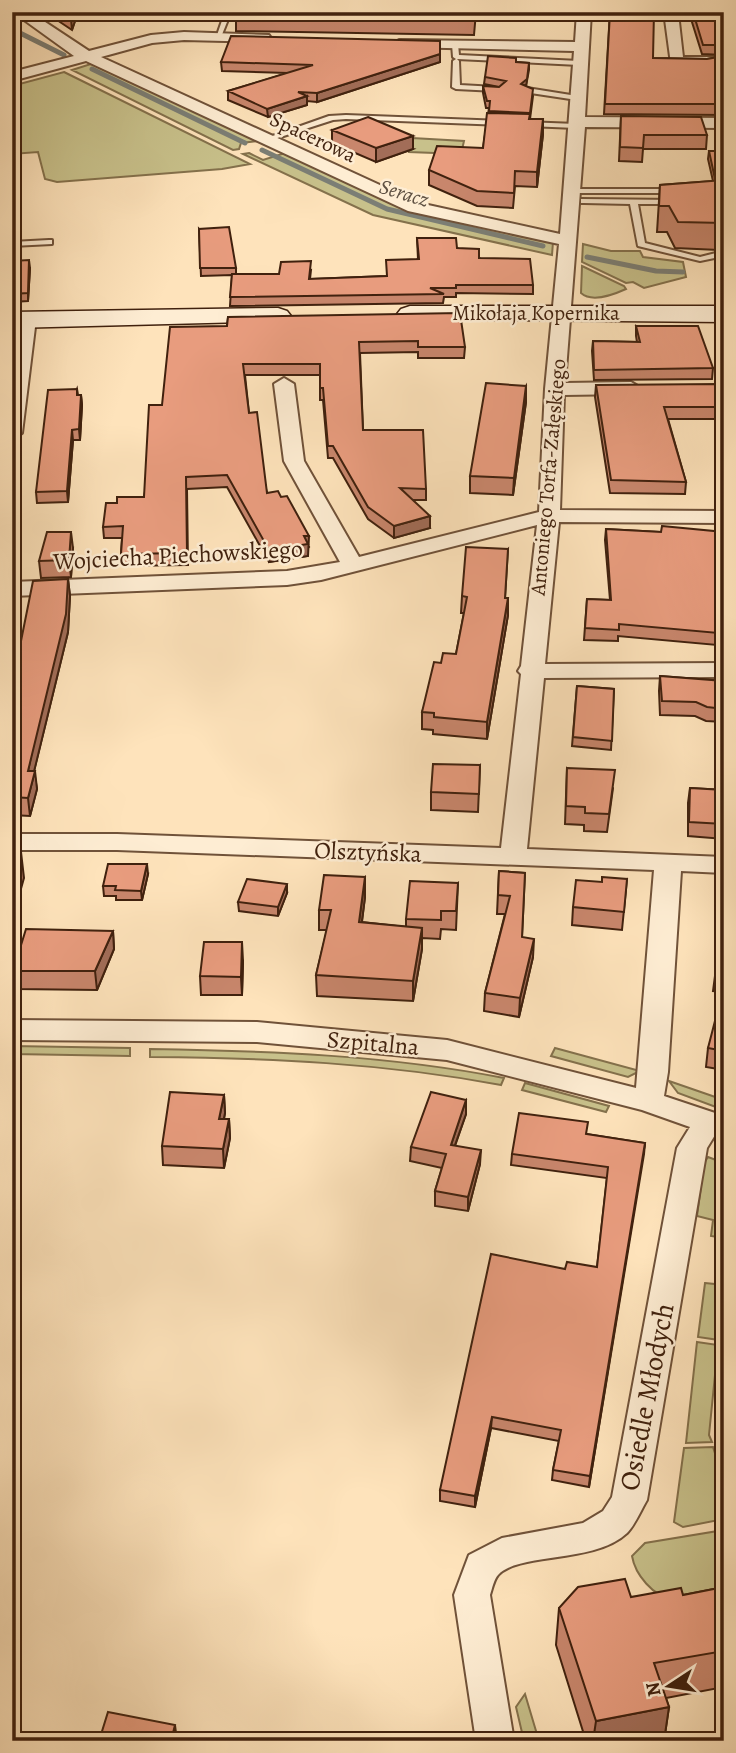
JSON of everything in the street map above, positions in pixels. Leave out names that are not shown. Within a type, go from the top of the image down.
[{"type":"street","name":"Spacerowa","points":[[20,12],[89,56],[414,207],[569,242]]},
{"type":"street","name":"Antoniego Torfa-Załęskiego","points":[[513,857],[530,671],[549,516],[562,312],[569,242],[578,196],[577,98],[584,12]]},
{"type":"street","points":[[664,12],[684,12]]},
{"type":"street","points":[[671,13],[676,61],[724,61]]},
{"type":"street","points":[[12,78],[151,39],[274,38]]},
{"type":"street","points":[[385,42],[455,54],[580,55]]},
{"type":"street","points":[[577,124],[724,123]]},
{"type":"street","name":"Mikołaja Kopernika","points":[[381,315],[562,312],[724,314]]},
{"type":"street","points":[[12,433],[20,320],[298,316]]},
{"type":"street","points":[[284,384],[294,461],[353,565]]},
{"type":"street","points":[[555,389],[646,388]]},
{"type":"street","name":"Wojciecha Piechowskiego","points":[[12,589],[287,578],[353,565],[549,516],[724,517]]},
{"type":"street","points":[[530,671],[724,670]]},
{"type":"street","name":"Olsztyńska","points":[[12,842],[117,842],[724,865]]},
{"type":"street","points":[[648,1101],[654,1072],[668,863]]},
{"type":"street","name":"Szpitalna","points":[[12,1030],[257,1032],[447,1050],[648,1101],[716,1124]]},
{"type":"street","name":"Osiedle Młodych","points":[[495,1741],[471,1595],[482,1566],[502,1553],[591,1538],[615,1522],[629,1500],[692,1149],[716,1124]]},
{"type":"lane","points":[[218,37],[228,12]]},
{"type":"lane","points":[[499,89],[456,87],[455,54],[523,61],[580,55]]},
{"type":"lane","points":[[527,90],[577,98]]},
{"type":"lane","points":[[268,139],[332,118],[346,117],[577,124]]},
{"type":"lane","points":[[578,196],[681,191]]},
{"type":"lane","points":[[578,196],[634,202],[684,202]]},
{"type":"lane","points":[[634,202],[641,244],[700,259],[724,253]]},
{"type":"lane","points":[[12,244],[49,242]]},
{"type":"shaded area","points":[[97,62],[259,141],[241,143],[239,149],[233,150],[72,70]]},
{"type":"shaded area","points":[[64,72],[250,164],[222,169],[57,182],[45,179],[38,152],[12,154],[12,86]]},
{"type":"shaded area","points":[[412,138],[464,141],[461,154],[409,152]]},
{"type":"shaded area","points":[[249,153],[263,160],[285,153],[396,202],[553,242],[552,255],[373,215],[243,154]]},
{"type":"shaded area","points":[[583,244],[611,251],[640,251],[643,257],[683,262],[686,277],[644,288],[633,282],[626,283],[582,262]]},
{"type":"shaded area","points":[[582,266],[626,289],[604,297],[586,296],[581,293]]},
{"type":"shaded area","points":[[12,1046],[130,1048],[130,1056],[12,1054]]},
{"type":"shaded area","points":[[555,1048],[640,1071],[628,1077],[551,1056]]},
{"type":"shaded area","points":[[150,1049],[372,1059],[504,1078],[501,1085],[413,1071],[326,1063],[150,1057]]},
{"type":"shaded area","points":[[669,1081],[724,1100],[724,1110],[678,1093]]},
{"type":"shaded area","points":[[525,1083],[609,1106],[606,1112],[522,1090]]},
{"type":"shaded area","points":[[708,1157],[724,1163],[724,1238],[711,1236],[713,1220],[697,1216],[704,1163]]},
{"type":"shaded area","points":[[705,1283],[724,1285],[719,1340],[698,1337]]},
{"type":"shaded area","points":[[697,1342],[718,1345],[709,1435],[712,1442],[686,1443]]},
{"type":"shaded area","points":[[713,1447],[724,1482],[724,1519],[683,1527],[674,1522],[684,1448]]},
{"type":"shaded area","points":[[724,1530],[724,1590],[685,1599],[666,1597],[646,1584],[634,1563],[632,1556],[645,1543]]},
{"type":"shaded area","points":[[525,1694],[539,1741],[524,1741],[516,1707]]},
{"type":"building","points":[[61,12],[73,12],[71,19]]},
{"type":"building","points":[[237,12],[475,12],[475,20],[236,16]]},
{"type":"building","points":[[610,12],[654,12],[653,58],[707,59],[724,56],[724,104],[605,104]]},
{"type":"building","points":[[693,12],[724,12],[724,45],[703,45]]},
{"type":"building","points":[[231,36],[440,41],[440,54],[317,93],[298,92],[307,96],[267,109],[228,91],[313,65],[221,62]]},
{"type":"building","points":[[488,56],[516,58],[516,62],[529,63],[527,79],[521,84],[533,89],[530,113],[489,111],[490,101],[487,101],[483,86],[499,87],[506,81],[485,77]]},
{"type":"building","points":[[487,113],[530,114],[529,119],[543,119],[537,172],[515,171],[514,193],[477,191],[429,170],[437,146],[483,148]]},
{"type":"building","points":[[621,116],[701,117],[707,135],[644,135],[643,148],[620,147]]},
{"type":"building","points":[[368,117],[413,136],[376,148],[332,130]]},
{"type":"building","points":[[709,151],[724,151],[724,179],[715,179]]},
{"type":"building","points":[[724,180],[724,223],[678,222],[669,206],[659,206],[660,185]]},
{"type":"building","points":[[229,227],[236,268],[200,268],[199,229]]},
{"type":"building","points":[[417,238],[456,238],[457,248],[479,249],[479,258],[530,259],[533,285],[456,285],[456,288],[430,288],[444,294],[230,297],[232,274],[279,274],[281,262],[311,261],[309,279],[387,276],[386,260],[419,259]]},
{"type":"building","points":[[29,260],[28,293],[12,294],[12,261]]},
{"type":"building","points":[[460,313],[465,347],[418,347],[418,341],[359,342],[363,430],[423,430],[426,489],[400,488],[430,516],[394,526],[368,507],[333,446],[328,446],[323,388],[320,388],[320,364],[243,364],[249,413],[257,412],[267,493],[278,491],[281,497],[287,496],[309,536],[304,536],[308,544],[269,550],[227,475],[186,477],[187,553],[121,554],[123,526],[103,527],[106,503],[117,503],[117,497],[144,497],[149,405],[162,405],[170,327],[227,326],[228,317]]},
{"type":"building","points":[[636,326],[698,326],[713,368],[594,370],[593,341],[640,342]]},
{"type":"building","points":[[486,383],[526,386],[514,478],[470,476]]},
{"type":"building","points":[[719,384],[724,407],[664,407],[686,482],[611,480],[596,385]]},
{"type":"building","points":[[77,389],[77,395],[81,395],[79,429],[72,430],[67,491],[36,492],[48,390]]},
{"type":"building","points":[[662,526],[724,532],[724,578],[718,633],[619,624],[619,630],[585,628],[587,599],[611,600],[606,529],[661,532]]},
{"type":"building","points":[[47,532],[71,532],[69,560],[39,561]]},
{"type":"building","points":[[466,547],[508,549],[505,598],[508,598],[487,722],[434,717],[434,713],[422,712],[434,662],[441,663],[443,653],[456,654],[467,597],[462,596]]},
{"type":"building","points":[[68,579],[66,614],[28,771],[35,771],[28,798],[12,797],[12,676],[33,581]]},
{"type":"building","points":[[660,676],[724,681],[724,709],[707,707],[696,702],[662,701]]},
{"type":"building","points":[[577,686],[614,689],[612,741],[573,737]]},
{"type":"building","points":[[433,764],[480,765],[479,794],[431,792]]},
{"type":"building","points":[[567,768],[615,770],[609,814],[585,813],[585,807],[566,806]]},
{"type":"building","points":[[690,788],[724,790],[724,824],[689,822]]},
{"type":"building","points":[[12,852],[21,852],[12,884]]},
{"type":"building","points":[[108,864],[147,864],[141,891],[115,890],[116,886],[103,886]]},
{"type":"building","points":[[499,871],[525,873],[522,937],[534,939],[520,998],[485,993],[510,896],[498,895]]},
{"type":"building","points":[[324,875],[365,877],[359,922],[422,928],[413,981],[316,975],[331,910],[319,910]]},
{"type":"building","points":[[602,877],[627,879],[624,912],[573,907],[576,880],[602,882]]},
{"type":"building","points":[[247,879],[287,884],[278,907],[238,902]]},
{"type":"building","points":[[410,881],[458,883],[456,911],[441,911],[441,920],[406,919]]},
{"type":"building","points":[[724,908],[724,973],[716,972]]},
{"type":"building","points":[[26,929],[113,931],[95,971],[13,971]]},
{"type":"building","points":[[204,942],[242,942],[241,977],[200,976]]},
{"type":"building","points":[[716,1017],[724,1019],[724,1051],[708,1048]]},
{"type":"building","points":[[170,1092],[224,1095],[219,1119],[229,1119],[223,1149],[162,1146]]},
{"type":"building","points":[[431,1092],[466,1100],[451,1145],[481,1150],[468,1197],[435,1191],[446,1154],[411,1147]]},
{"type":"building","points":[[519,1113],[588,1122],[586,1134],[645,1143],[590,1476],[553,1470],[561,1430],[492,1417],[475,1496],[440,1490],[491,1254],[565,1269],[567,1262],[597,1267],[608,1167],[512,1154]]},
{"type":"building","points":[[625,1579],[631,1597],[681,1588],[683,1595],[724,1587],[724,1651],[654,1663],[669,1707],[596,1721],[559,1608],[578,1587]]},
{"type":"building","points":[[108,1712],[175,1725],[171,1741],[99,1741]]},
{"type":"waterway","name":"Seracz","points":[[12,29],[64,55]]},
{"type":"waterway","name":"Seracz","points":[[92,69],[245,143]]},
{"type":"waterway","name":"Seracz","points":[[262,150],[387,209],[543,246]]},
{"type":"waterway","name":"Seracz","points":[[587,257],[656,271],[683,272]]}]
